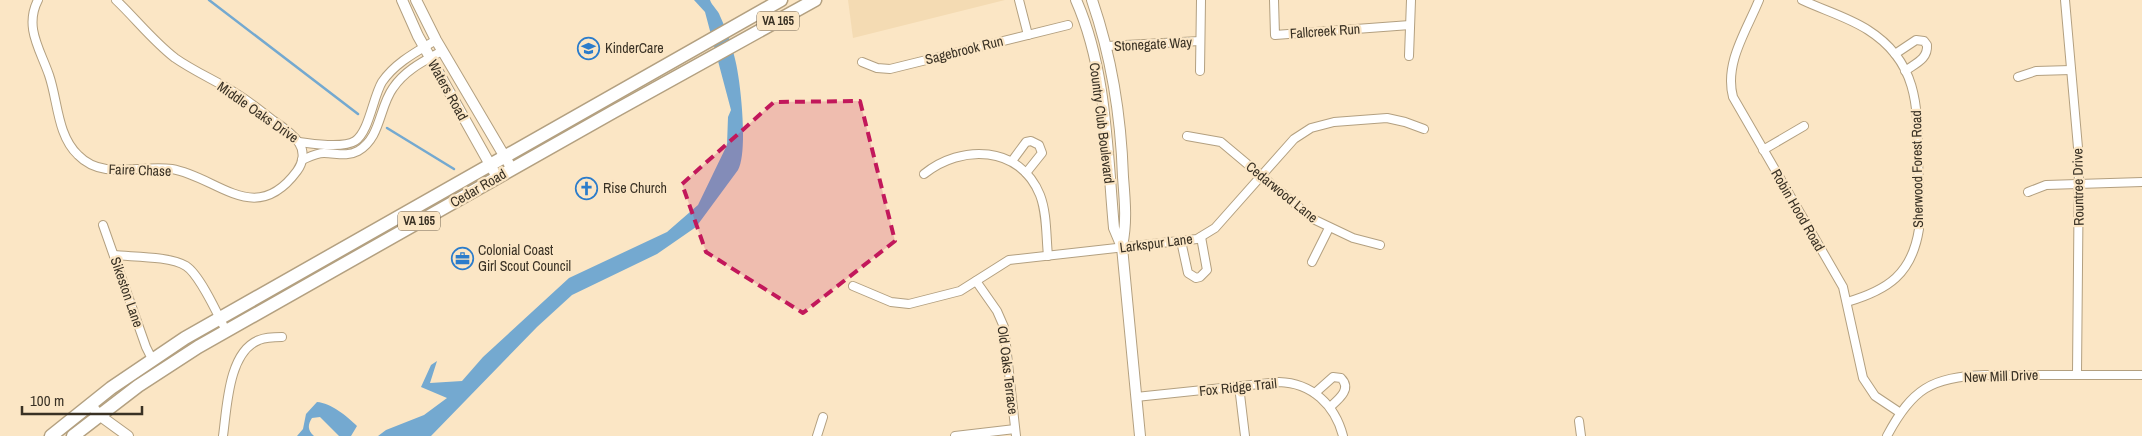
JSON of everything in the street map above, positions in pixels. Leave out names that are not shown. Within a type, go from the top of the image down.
[{"type":"main road","name":"Cedar Road","points":[[51,436],[90,404],[152,359],[219,318],[781,0]]},
{"type":"main road","name":"Cedar Road","points":[[73,436],[162,370],[226,331],[815,0]]},
{"type":"street","name":"Faire Chase","points":[[38,0],[32,17],[34,38],[53,89],[64,134],[72,148],[89,164],[101,169],[114,171],[140,168],[177,170],[228,193],[252,198],[277,191],[292,177],[302,160]]},
{"type":"street","name":"Middle Oaks Drive","points":[[116,0],[146,33],[175,58],[238,94],[299,142],[343,144],[357,140],[363,132],[373,101],[382,82],[400,63],[436,40]]},
{"type":"street","name":"Waters Road","points":[[402,0],[424,47],[498,177]]},
{"type":"street","name":"Waters Road","points":[[416,0],[442,51],[512,169]]},
{"type":"street","points":[[1019,0],[1028,35]]},
{"type":"street","name":"Country Club Boulevard","points":[[1076,0],[1084,19],[1100,84],[1114,228],[1122,247]]},
{"type":"street","name":"Country Club Boulevard","points":[[1092,0],[1107,46],[1121,129],[1126,228],[1122,247],[1140,436]]},
{"type":"street","points":[[1200,71],[1201,0]]},
{"type":"street","name":"Fallcreek Run","points":[[1274,0],[1275,35],[1410,25]]},
{"type":"street","points":[[1409,56],[1411,0]]},
{"type":"street","name":"Robin Hood Road","points":[[1760,0],[1732,63],[1730,75],[1733,97],[1843,287],[1848,302],[1863,378],[1875,396],[1900,412]]},
{"type":"street","name":"Sherwood Forest Road","points":[[1802,0],[1869,31],[1895,54],[1906,71],[1915,94],[1919,124],[1919,229],[1917,242],[1909,261],[1897,277],[1887,286],[1868,296],[1848,302]]},
{"type":"street","name":"Rountree Drive","points":[[2065,0],[2080,183],[2076,374]]},
{"type":"street","name":"Sagebrook Run","points":[[862,62],[876,68],[890,69],[1068,25]]},
{"type":"street","points":[[1895,54],[1916,40],[1924,41],[1927,45],[1926,54],[1923,59],[1906,71]]},
{"type":"street","name":"Stonegate Way","points":[[1107,46],[1200,41]]},
{"type":"street","name":"Middle Oaks Drive","points":[[302,160],[323,153],[350,154],[364,147],[372,138],[392,89],[408,72],[442,51]]},
{"type":"street","points":[[2018,78],[2036,72],[2071,70]]},
{"type":"street","name":"Larkspur Lane","points":[[853,286],[891,302],[905,304],[960,291],[1009,260],[1181,241],[1201,237],[1215,228],[1294,140],[1311,128],[1324,124],[1387,118],[1424,129]]},
{"type":"street","points":[[1763,150],[1804,126]]},
{"type":"street","name":"Cedarwood Lane","points":[[1187,136],[1221,142],[1295,206],[1329,228],[1353,238],[1380,245]]},
{"type":"street","points":[[1012,161],[1026,142],[1031,141],[1039,145],[1042,154],[1026,173]]},
{"type":"street","points":[[299,142],[302,148],[302,160]]},
{"type":"street","points":[[924,174],[942,161],[974,153],[990,154],[1012,161],[1032,180],[1041,197],[1048,256]]},
{"type":"street","points":[[2028,192],[2046,185],[2142,182]]},
{"type":"street","name":"Sikeston Lane","points":[[103,225],[146,347],[152,359]]},
{"type":"street","points":[[1312,262],[1329,228]]},
{"type":"street","points":[[1181,241],[1188,273],[1196,278],[1200,277],[1207,270],[1201,237]]},
{"type":"street","points":[[114,255],[169,261],[187,267],[199,281],[226,331]]},
{"type":"street","name":"Old Oaks Terrace","points":[[976,280],[997,311],[1004,327],[1015,433]]},
{"type":"street","points":[[223,436],[232,379],[239,358],[244,351],[258,340],[282,336]]},
{"type":"street","name":"New Mill Drive","points":[[1887,436],[1907,402],[1928,386],[1959,377],[1984,374],[2142,375]]},
{"type":"street","points":[[1315,393],[1333,377],[1341,378],[1346,385],[1345,392],[1330,407]]},
{"type":"street","name":"Fox Ridge Trail","points":[[1136,397],[1285,382],[1303,387],[1315,393],[1330,407],[1340,422],[1343,436]]},
{"type":"street","points":[[1239,386],[1245,436]]},
{"type":"street","points":[[90,404],[99,415],[128,436]]},
{"type":"street","points":[[817,436],[823,417]]},
{"type":"street","points":[[1579,421],[1581,436]]},
{"type":"street","points":[[955,436],[1015,433]]},
{"type":"highlighted area","points":[[860,101],[895,241],[803,313],[706,252],[682,184],[774,102]]},
{"type":"shaded area","points":[[848,0],[1005,0],[853,38]]},
{"type":"water","points":[[694,0],[710,0],[719,14],[734,54],[739,84],[743,133],[743,148],[738,170],[696,227],[657,254],[572,295],[537,327],[431,436],[378,436],[386,430],[424,415],[447,398],[421,387],[431,365],[437,361],[430,383],[462,381],[483,357],[569,278],[667,232],[698,205],[727,145],[728,117],[731,110],[705,12]]},
{"type":"water","points":[[317,402],[333,407],[357,426],[351,436],[339,436],[320,417],[312,418],[310,422],[309,429],[314,436],[297,436],[303,429],[306,414]]},
{"type":"waterway","points":[[209,0],[358,114]]},
{"type":"waterway","points":[[387,128],[454,169]]},
{"type":"place","name":"KinderCare","points":[[589,48]]},
{"type":"place","name":"Rise Church","points":[[587,188]]},
{"type":"place","name":"Colonial Coast Girl Scout Council","points":[[462,258]]}]
